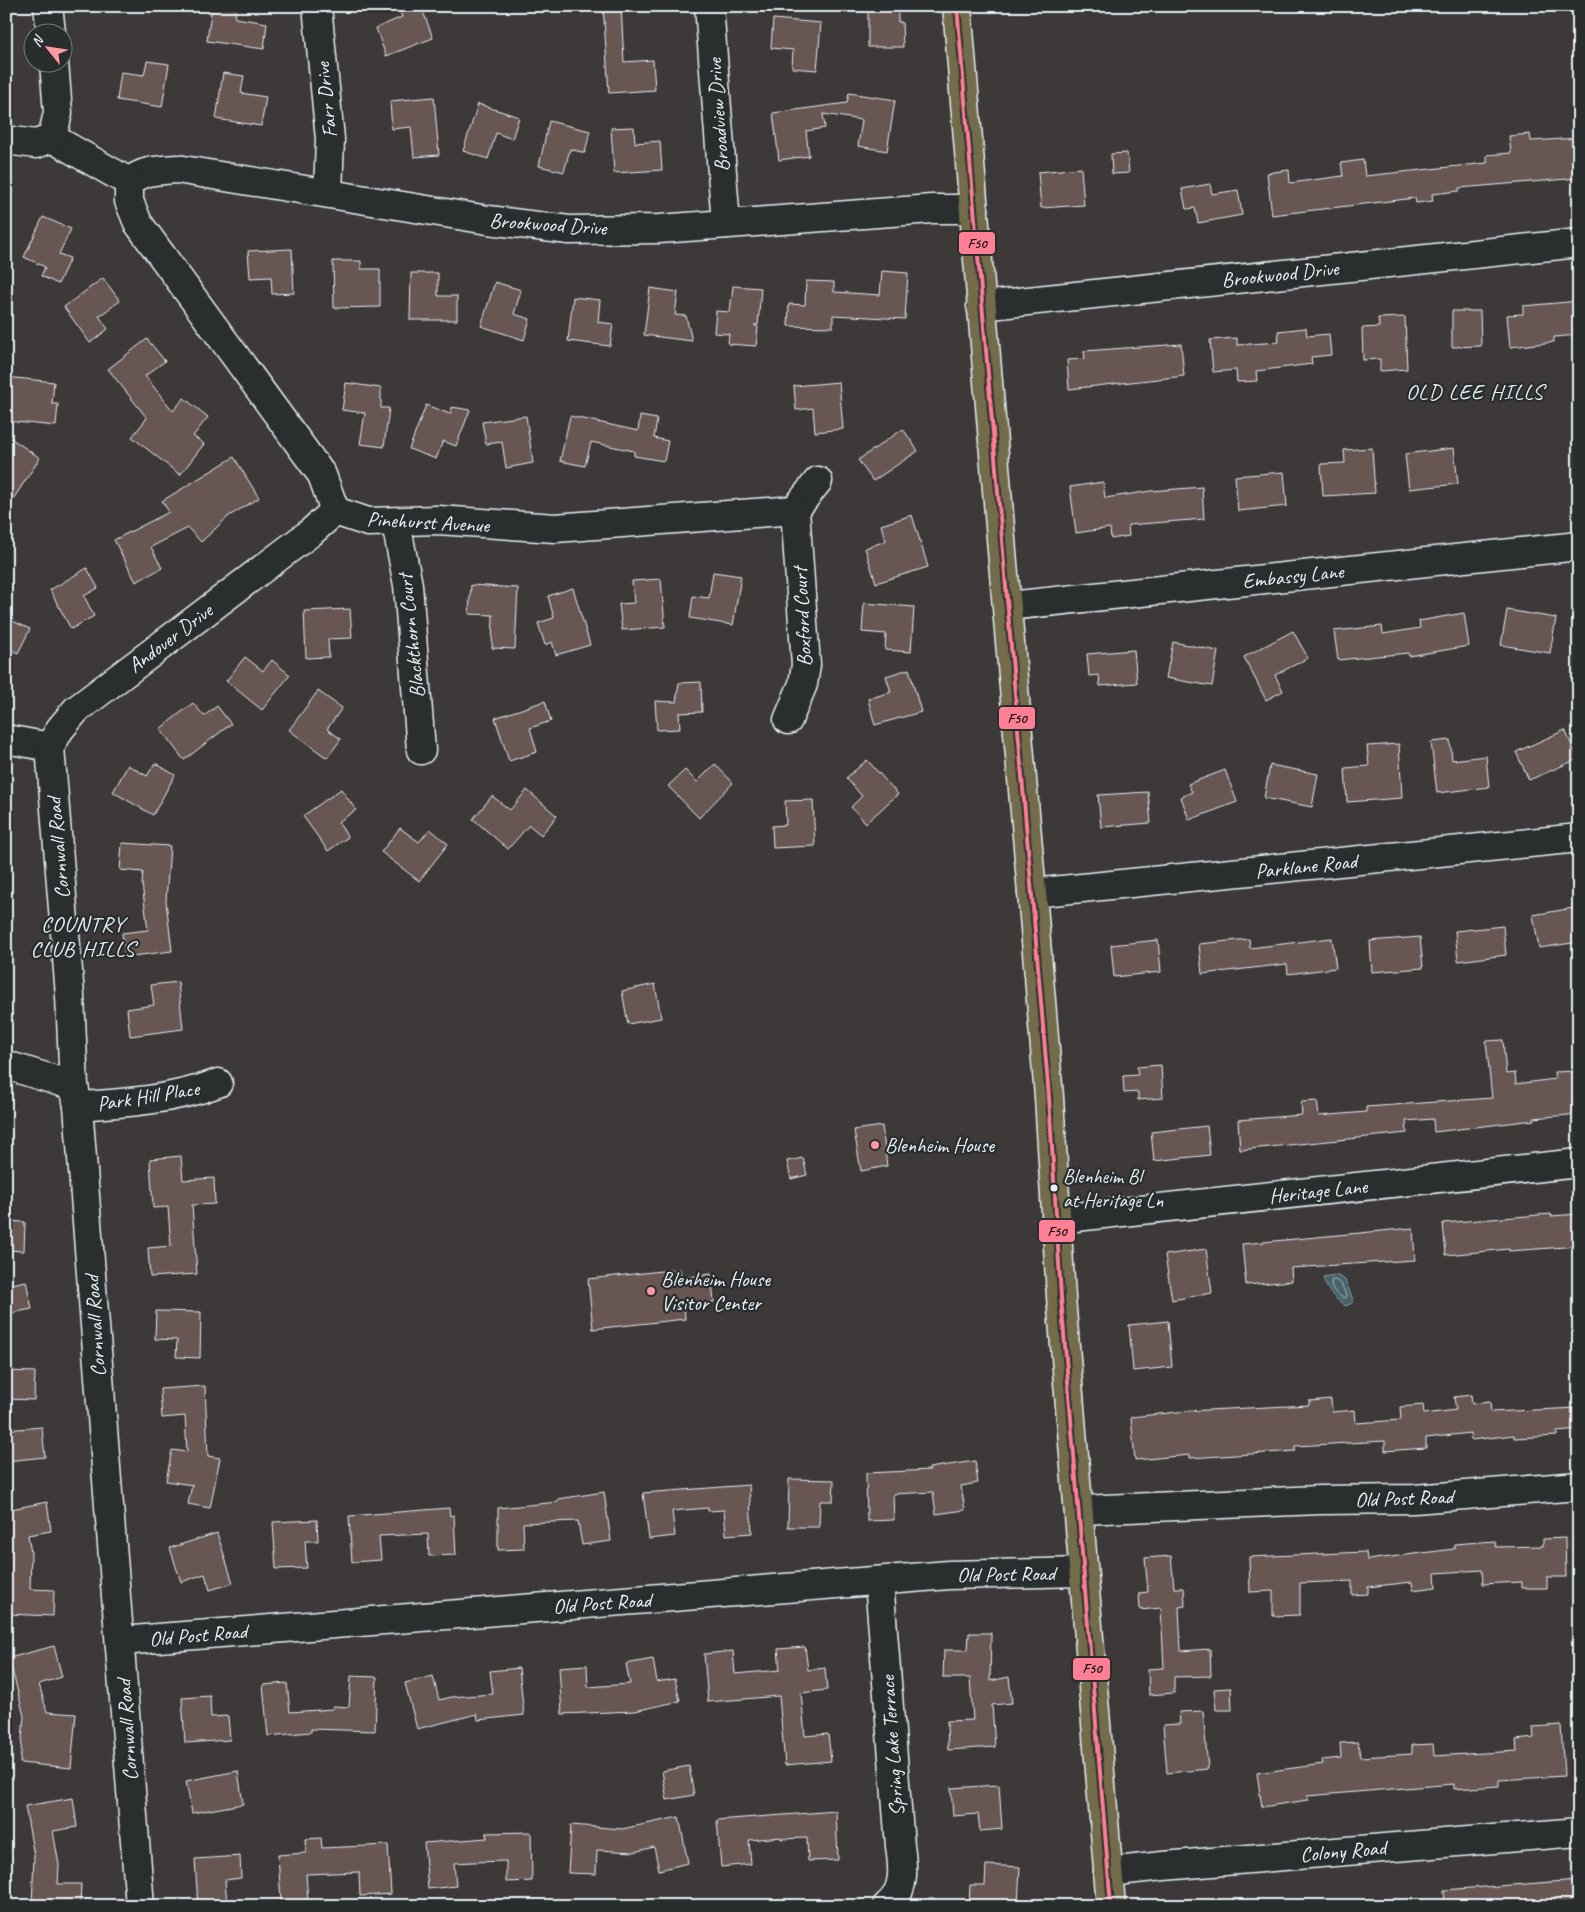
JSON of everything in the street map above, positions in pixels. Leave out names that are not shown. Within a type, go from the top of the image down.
[{"type":"main road","points":[[957,6],[1032,893],[1057,1219],[1061,1297],[1080,1510],[1083,1572],[1111,1906]]},
{"type":"street","points":[[48,6],[50,22]]},
{"type":"street","name":"Farr Drive","points":[[316,6],[330,139],[328,193]]},
{"type":"street","name":"Broadview Drive","points":[[709,6],[726,224]]},
{"type":"street","points":[[52,138],[58,113],[55,72]]},
{"type":"street","points":[[6,140],[36,144],[52,138]]},
{"type":"street","points":[[52,138],[129,182],[129,202],[138,223],[322,475],[335,511]]},
{"type":"street","name":"Brookwood Drive","points":[[129,182],[139,174],[150,170],[177,169],[488,220],[569,230],[659,229],[932,209],[974,209]]},
{"type":"street","name":"Brookwood Drive","points":[[981,306],[1579,243]]},
{"type":"street","points":[[795,510],[818,481]]},
{"type":"street","name":"Pinehurst Avenue","points":[[335,511],[368,522],[396,523],[438,520],[555,528],[795,510]]},
{"type":"street","name":"Boxford Court","points":[[788,720],[803,684],[806,665],[795,510]]},
{"type":"street","name":"Andover Drive","points":[[50,747],[60,729],[76,710],[310,533],[335,511]]},
{"type":"street","name":"Blackthorn Court","points":[[396,523],[408,585],[421,750]]},
{"type":"street","name":"Embassy Lane","points":[[1008,606],[1579,546]]},
{"type":"street","points":[[6,738],[50,747]]},
{"type":"street","name":"Cornwall Road","points":[[50,747],[109,1516],[121,1641],[140,1906]]},
{"type":"street","name":"Parklane Road","points":[[1032,893],[1579,838]]},
{"type":"street","name":"Park Hill Place","points":[[6,1065],[76,1096],[130,1103],[165,1098],[218,1083]]},
{"type":"street","name":"Heritage Lane","points":[[1057,1219],[1579,1163]]},
{"type":"street","name":"Old Post Road","points":[[1080,1510],[1320,1500],[1414,1499],[1579,1486]]},
{"type":"street","name":"Old Post Road","points":[[121,1641],[949,1575],[1083,1572]]},
{"type":"street","name":"Spring Lake Terrace","points":[[880,1581],[903,1867],[900,1887],[893,1904]]},
{"type":"street","name":"Colony Road","points":[[1108,1872],[1579,1832]]},
{"type":"water","points":[[1336,1275],[1345,1280],[1354,1302],[1346,1306],[1332,1294],[1323,1277]]},
{"type":"building","points":[[212,6],[236,6],[235,18],[267,23],[264,49],[207,41]]},
{"type":"building","points":[[398,6],[421,6],[433,38],[386,56],[376,28],[402,17]]},
{"type":"building","points":[[603,6],[621,6],[624,62],[653,60],[655,90],[609,93]]},
{"type":"building","points":[[868,6],[898,6],[898,22],[902,22],[903,47],[868,47]]},
{"type":"building","points":[[773,19],[821,23],[817,70],[792,68],[793,50],[771,48]]},
{"type":"building","points":[[147,61],[169,64],[162,107],[117,100],[121,72],[144,75]]},
{"type":"building","points":[[223,73],[244,76],[241,93],[266,97],[261,126],[216,119]]},
{"type":"building","points":[[849,93],[895,100],[887,151],[858,146],[862,120],[823,114],[825,128],[806,131],[809,156],[779,160],[773,113],[847,103]]},
{"type":"building","points":[[434,97],[439,155],[414,157],[411,127],[392,129],[390,101]]},
{"type":"building","points":[[478,104],[519,117],[512,139],[496,133],[488,159],[463,151]]},
{"type":"building","points":[[549,121],[590,131],[585,153],[570,149],[564,172],[539,166]]},
{"type":"building","points":[[634,127],[635,143],[660,141],[662,170],[614,173],[611,128]]},
{"type":"building","points":[[1530,134],[1531,141],[1579,138],[1579,178],[1459,188],[1459,191],[1432,194],[1433,201],[1416,203],[1415,198],[1272,215],[1267,173],[1289,170],[1290,183],[1343,176],[1341,163],[1363,160],[1365,176],[1487,163],[1487,155],[1511,153],[1509,136]]},
{"type":"building","points":[[1127,153],[1129,173],[1112,174],[1111,154]]},
{"type":"building","points":[[1081,168],[1084,205],[1041,208],[1038,172]]},
{"type":"building","points":[[1210,184],[1212,194],[1238,190],[1242,215],[1198,223],[1195,208],[1186,209],[1182,189]]},
{"type":"building","points":[[43,217],[71,229],[59,254],[70,258],[58,284],[41,276],[45,267],[24,257]]},
{"type":"building","points":[[292,249],[294,293],[272,294],[271,277],[250,278],[248,251]]},
{"type":"building","points":[[333,261],[361,261],[361,269],[380,269],[380,307],[334,308]]},
{"type":"building","points":[[882,271],[908,273],[905,319],[833,315],[833,327],[788,326],[789,304],[805,305],[806,281],[834,282],[834,292],[880,295]]},
{"type":"building","points":[[411,273],[438,273],[438,296],[457,296],[457,320],[410,320]]},
{"type":"building","points":[[103,278],[120,301],[99,316],[108,329],[90,343],[64,307]]},
{"type":"building","points":[[495,282],[521,290],[514,314],[530,319],[524,340],[481,326]]},
{"type":"building","points":[[733,286],[761,288],[758,325],[754,325],[758,327],[756,346],[728,344],[729,334],[714,333],[716,311],[730,312]]},
{"type":"building","points":[[650,288],[678,292],[675,315],[686,316],[692,341],[644,335]]},
{"type":"building","points":[[573,297],[600,300],[598,322],[613,324],[610,346],[568,341]]},
{"type":"building","points":[[1579,301],[1579,335],[1554,337],[1554,342],[1510,347],[1507,315],[1523,314],[1523,306]]},
{"type":"building","points":[[1452,311],[1480,311],[1481,346],[1452,347]]},
{"type":"building","points":[[1405,317],[1407,369],[1380,371],[1380,359],[1363,360],[1362,328],[1379,327],[1378,318]]},
{"type":"building","points":[[1306,328],[1307,336],[1329,334],[1331,355],[1311,357],[1312,364],[1256,371],[1257,381],[1237,382],[1236,370],[1213,372],[1210,340],[1237,338],[1237,345],[1279,342],[1278,331]]},
{"type":"building","points":[[147,339],[165,361],[145,376],[173,411],[184,398],[208,417],[193,436],[204,444],[180,475],[132,437],[147,418],[108,369]]},
{"type":"building","points":[[1181,344],[1184,376],[1069,389],[1067,360],[1085,359],[1084,351]]},
{"type":"building","points":[[6,377],[54,382],[52,404],[58,404],[56,426],[6,421]]},
{"type":"building","points":[[839,382],[843,429],[815,432],[813,408],[796,410],[794,386]]},
{"type":"building","points":[[346,383],[381,388],[381,408],[389,408],[384,447],[360,444],[365,413],[342,410]]},
{"type":"building","points":[[426,405],[450,414],[452,407],[470,410],[456,446],[443,441],[436,459],[409,449]]},
{"type":"building","points":[[526,416],[533,463],[506,468],[502,442],[486,444],[482,422]]},
{"type":"building","points":[[570,416],[638,431],[640,416],[657,419],[654,438],[668,441],[664,461],[634,456],[634,451],[591,442],[585,466],[560,461]]},
{"type":"building","points":[[903,429],[918,451],[873,481],[858,460]]},
{"type":"building","points":[[6,435],[40,458],[6,510]]},
{"type":"building","points":[[1372,448],[1375,493],[1323,496],[1321,464],[1345,463],[1344,450]]},
{"type":"building","points":[[1454,448],[1458,484],[1409,489],[1405,454]]},
{"type":"building","points":[[234,457],[259,498],[229,516],[201,542],[188,528],[151,547],[162,568],[136,582],[114,540],[169,512],[162,501]]},
{"type":"building","points":[[1284,472],[1287,506],[1238,511],[1235,476]]},
{"type":"building","points":[[1103,482],[1105,498],[1151,491],[1202,487],[1204,519],[1128,525],[1129,536],[1111,539],[1110,528],[1076,533],[1070,487]]},
{"type":"building","points":[[912,515],[928,567],[876,583],[865,548],[886,541],[881,525]]},
{"type":"building","points":[[87,568],[98,588],[84,596],[94,616],[71,629],[50,590]]},
{"type":"building","points":[[713,572],[741,576],[733,625],[690,618],[693,596],[709,598]]},
{"type":"building","points":[[661,579],[665,627],[622,630],[619,604],[634,603],[632,581]]},
{"type":"building","points":[[471,585],[518,588],[515,649],[492,648],[493,615],[469,614]]},
{"type":"building","points":[[573,588],[590,645],[556,655],[552,642],[545,645],[538,623],[554,618],[548,596]]},
{"type":"building","points":[[864,603],[914,607],[911,652],[885,650],[886,634],[862,632]]},
{"type":"building","points":[[350,609],[352,638],[328,639],[329,657],[306,658],[304,611]]},
{"type":"building","points":[[1507,610],[1556,618],[1550,653],[1501,645]]},
{"type":"building","points":[[1464,613],[1469,646],[1409,656],[1408,653],[1338,660],[1334,631],[1382,626],[1383,634],[1420,628],[1419,621]]},
{"type":"building","points":[[6,618],[30,629],[18,653],[6,647]]},
{"type":"building","points":[[1293,631],[1308,658],[1275,675],[1283,691],[1266,700],[1244,657]]},
{"type":"building","points":[[1173,642],[1218,651],[1212,686],[1166,678]]},
{"type":"building","points":[[1134,650],[1137,683],[1100,686],[1099,675],[1089,676],[1087,654]]},
{"type":"building","points":[[245,657],[263,671],[272,660],[290,675],[262,710],[226,681]]},
{"type":"building","points":[[909,669],[921,712],[875,725],[868,699],[891,692],[886,676]]},
{"type":"building","points":[[701,682],[702,712],[679,713],[680,729],[657,730],[655,701],[676,702],[679,683]]},
{"type":"building","points":[[318,691],[342,708],[327,729],[341,739],[327,758],[289,730]]},
{"type":"building","points":[[545,701],[551,721],[530,728],[537,752],[509,761],[495,718]]},
{"type":"building","points":[[193,703],[204,716],[217,706],[231,724],[184,760],[160,729]]},
{"type":"building","points":[[1565,730],[1578,759],[1529,780],[1516,752]]},
{"type":"building","points":[[1450,740],[1452,760],[1486,756],[1489,787],[1437,793],[1431,742]]},
{"type":"building","points":[[1399,744],[1402,798],[1347,802],[1345,768],[1369,766],[1367,746]]},
{"type":"building","points":[[867,760],[898,794],[866,823],[851,807],[862,796],[846,778]]},
{"type":"building","points":[[155,763],[175,775],[153,815],[113,792],[128,765],[147,776]]},
{"type":"building","points":[[715,764],[733,783],[699,818],[668,786],[685,770],[697,782]]},
{"type":"building","points":[[1270,765],[1318,774],[1312,807],[1264,798]]},
{"type":"building","points":[[1225,770],[1237,802],[1189,820],[1181,797],[1192,792],[1188,784]]},
{"type":"building","points":[[341,789],[356,810],[338,822],[348,837],[328,851],[303,816]]},
{"type":"building","points":[[527,790],[557,816],[541,835],[529,825],[508,849],[473,819],[492,796],[510,810]]},
{"type":"building","points":[[1148,792],[1151,823],[1101,827],[1098,795]]},
{"type":"building","points":[[813,800],[815,846],[773,848],[772,826],[786,825],[785,801]]},
{"type":"building","points":[[400,828],[419,842],[430,829],[448,844],[419,881],[381,852]]},
{"type":"building","points":[[122,843],[170,846],[166,901],[172,951],[125,957],[122,933],[148,930],[142,884],[143,872],[120,870]]},
{"type":"building","points":[[1579,907],[1579,942],[1539,948],[1533,915]]},
{"type":"building","points":[[1503,926],[1506,955],[1458,961],[1455,931]]},
{"type":"building","points":[[1420,937],[1423,968],[1372,972],[1370,941]]},
{"type":"building","points":[[1332,938],[1336,968],[1288,974],[1287,964],[1202,974],[1199,944],[1249,939],[1250,948]]},
{"type":"building","points":[[1158,940],[1161,972],[1114,977],[1111,945]]},
{"type":"building","points":[[178,982],[183,1029],[130,1036],[127,1009],[154,1005],[151,985]]},
{"type":"building","points":[[655,984],[661,1018],[628,1024],[622,991]]},
{"type":"building","points":[[1503,1040],[1506,1074],[1515,1073],[1516,1084],[1555,1079],[1554,1072],[1576,1071],[1579,1084],[1579,1114],[1534,1118],[1534,1120],[1434,1132],[1433,1119],[1406,1121],[1407,1133],[1240,1150],[1238,1120],[1302,1115],[1301,1102],[1317,1101],[1319,1116],[1366,1112],[1366,1107],[1492,1098],[1486,1041]]},
{"type":"building","points":[[1161,1065],[1163,1098],[1138,1100],[1138,1092],[1124,1093],[1123,1076],[1138,1075],[1137,1067]]},
{"type":"building","name":"Blenheim House","points":[[882,1126],[887,1166],[861,1171],[854,1130]]},
{"type":"building","points":[[1207,1126],[1210,1155],[1154,1161],[1151,1132]]},
{"type":"building","points":[[181,1156],[183,1180],[214,1178],[215,1204],[192,1205],[197,1274],[150,1277],[148,1248],[171,1246],[168,1207],[153,1208],[150,1159]]},
{"type":"building","points":[[803,1158],[807,1175],[791,1179],[787,1161]]},
{"type":"building","points":[[1551,1214],[1551,1216],[1579,1214],[1579,1246],[1509,1251],[1509,1249],[1446,1255],[1443,1223]]},
{"type":"building","points":[[6,1221],[25,1222],[24,1251],[6,1250]]},
{"type":"building","points":[[1413,1228],[1415,1260],[1291,1268],[1292,1281],[1246,1285],[1242,1244]]},
{"type":"building","points":[[1206,1249],[1212,1293],[1172,1300],[1165,1255]]},
{"type":"building","name":"Blenheim House Visitor Center","points":[[680,1269],[681,1278],[711,1274],[714,1302],[684,1306],[685,1319],[593,1329],[588,1279]]},
{"type":"building","points":[[26,1281],[32,1309],[6,1314],[6,1285]]},
{"type":"building","points":[[156,1311],[201,1312],[200,1358],[176,1357],[177,1340],[155,1339]]},
{"type":"building","points":[[1168,1321],[1172,1367],[1133,1371],[1129,1325]]},
{"type":"building","points":[[6,1371],[35,1372],[34,1400],[6,1399]]},
{"type":"building","points":[[205,1386],[208,1456],[220,1458],[210,1508],[188,1504],[192,1485],[166,1481],[172,1450],[187,1452],[185,1416],[162,1418],[160,1389]]},
{"type":"building","points":[[1471,1395],[1472,1404],[1490,1402],[1491,1412],[1579,1408],[1579,1430],[1557,1432],[1557,1436],[1514,1438],[1514,1435],[1471,1440],[1470,1433],[1426,1438],[1426,1448],[1385,1451],[1385,1441],[1295,1446],[1295,1451],[1190,1458],[1190,1455],[1135,1460],[1131,1417],[1187,1411],[1309,1405],[1309,1401],[1331,1399],[1332,1412],[1355,1410],[1356,1423],[1401,1420],[1400,1407],[1423,1405],[1424,1414],[1456,1410],[1454,1397]]},
{"type":"building","points":[[42,1427],[45,1457],[6,1461],[6,1430]]},
{"type":"building","points":[[975,1461],[978,1483],[961,1486],[965,1510],[936,1514],[933,1492],[893,1494],[894,1520],[867,1521],[866,1473],[930,1470],[929,1468]]},
{"type":"building","points":[[789,1479],[834,1480],[833,1501],[820,1501],[819,1527],[788,1527]]},
{"type":"building","points":[[749,1485],[752,1533],[726,1535],[724,1510],[708,1511],[708,1508],[672,1511],[675,1536],[649,1539],[643,1493]]},
{"type":"building","points":[[604,1492],[611,1541],[582,1545],[578,1521],[523,1523],[524,1549],[498,1550],[498,1508],[558,1502],[558,1499]]},
{"type":"building","points":[[47,1502],[51,1531],[28,1535],[31,1553],[30,1589],[54,1590],[53,1616],[7,1614],[9,1556],[6,1539],[6,1510]]},
{"type":"building","points":[[449,1508],[450,1516],[454,1515],[456,1555],[429,1556],[428,1534],[379,1536],[381,1560],[352,1562],[349,1516]]},
{"type":"building","points":[[317,1520],[318,1541],[305,1541],[307,1568],[276,1569],[273,1522]]},
{"type":"building","points":[[217,1533],[233,1583],[210,1590],[205,1574],[181,1582],[170,1548]]},
{"type":"building","points":[[1565,1538],[1566,1577],[1547,1577],[1547,1588],[1521,1588],[1521,1582],[1483,1584],[1482,1570],[1435,1573],[1436,1587],[1413,1590],[1412,1582],[1368,1587],[1368,1594],[1352,1595],[1352,1581],[1300,1583],[1300,1615],[1273,1616],[1273,1591],[1250,1592],[1249,1557],[1366,1552],[1367,1560],[1454,1549],[1454,1544],[1495,1541],[1496,1547],[1543,1546],[1543,1539]]},
{"type":"building","points":[[1171,1556],[1174,1588],[1184,1588],[1185,1606],[1179,1607],[1181,1651],[1210,1649],[1211,1676],[1174,1677],[1174,1693],[1149,1695],[1148,1669],[1164,1668],[1161,1608],[1140,1610],[1139,1593],[1148,1592],[1145,1558]]},
{"type":"building","points":[[969,1633],[991,1633],[990,1681],[1009,1677],[1012,1703],[992,1705],[995,1747],[948,1750],[947,1721],[973,1720],[970,1678],[943,1678],[944,1650],[968,1650]]},
{"type":"building","points":[[54,1646],[62,1677],[39,1684],[47,1712],[76,1714],[71,1768],[20,1763],[24,1716],[9,1658]]},
{"type":"building","points":[[805,1647],[808,1670],[825,1668],[827,1690],[801,1693],[805,1736],[828,1734],[831,1761],[785,1765],[779,1696],[708,1702],[704,1654],[733,1651],[735,1674],[780,1670],[778,1649]]},
{"type":"building","points":[[653,1659],[657,1682],[675,1679],[680,1701],[635,1711],[562,1714],[559,1667],[587,1665],[588,1687],[630,1684],[626,1664]]},
{"type":"building","points":[[519,1668],[524,1715],[478,1720],[477,1714],[417,1729],[405,1683],[433,1676],[439,1700],[452,1697],[493,1694],[490,1671]]},
{"type":"building","points":[[351,1676],[377,1677],[375,1731],[311,1729],[311,1732],[268,1736],[263,1685],[287,1683],[290,1712],[333,1709],[333,1706],[349,1707]]},
{"type":"building","points":[[1231,1688],[1232,1710],[1216,1710],[1214,1689]]},
{"type":"building","points":[[210,1696],[211,1717],[228,1716],[230,1740],[185,1743],[182,1698]]},
{"type":"building","points":[[1203,1711],[1208,1769],[1167,1773],[1163,1725],[1180,1724],[1179,1712]]},
{"type":"building","points":[[1561,1725],[1564,1776],[1499,1780],[1499,1786],[1454,1789],[1454,1784],[1307,1796],[1308,1800],[1262,1807],[1257,1773],[1323,1764],[1322,1760],[1341,1758],[1340,1743],[1358,1742],[1360,1757],[1412,1754],[1412,1745],[1433,1744],[1434,1756],[1517,1751],[1516,1740],[1534,1738],[1533,1727]]},
{"type":"building","points":[[689,1766],[694,1795],[667,1800],[662,1771]]},
{"type":"building","points":[[238,1771],[243,1804],[192,1813],[186,1781]]},
{"type":"building","points":[[999,1785],[1002,1829],[980,1831],[978,1814],[953,1816],[951,1788]]},
{"type":"building","points":[[73,1798],[77,1827],[53,1831],[59,1865],[58,1884],[81,1884],[80,1906],[32,1906],[34,1856],[25,1806]]},
{"type":"building","points":[[836,1811],[838,1860],[808,1861],[807,1838],[781,1839],[781,1837],[749,1840],[751,1864],[721,1867],[717,1820]]},
{"type":"building","points":[[679,1817],[688,1863],[659,1870],[654,1847],[634,1852],[597,1850],[596,1874],[568,1873],[571,1825],[622,1829]]},
{"type":"building","points":[[531,1832],[532,1881],[506,1882],[506,1861],[454,1863],[456,1886],[428,1889],[424,1843],[487,1838],[486,1833]]},
{"type":"building","points":[[321,1838],[322,1848],[388,1845],[391,1894],[360,1896],[359,1872],[306,1874],[308,1900],[281,1902],[278,1855],[306,1853],[305,1839]]},
{"type":"building","points":[[240,1856],[241,1878],[225,1880],[227,1904],[198,1906],[195,1859]]},
{"type":"building","points":[[986,1865],[1020,1867],[1018,1906],[969,1906],[970,1885],[985,1885]]},
{"type":"building","points":[[1579,1880],[1579,1906],[1445,1906],[1444,1890]]},
{"type":"transit line","name":"F50","points":[[957,6],[1049,1097],[1061,1297],[1111,1906]]},
{"type":"place","name":"Blenheim House","points":[[875,1145]]},
{"type":"place","name":"Blenheim Bl at Heritage Ln","points":[[1054,1188]]},
{"type":"place","name":"Blenheim House Visitor Center","points":[[651,1291]]},
{"type":"district","name":"OLD LEE HILLS","points":[[1475,392]]},
{"type":"district","name":"COUNTRY CLUB HILLS","points":[[83,936]]}]
